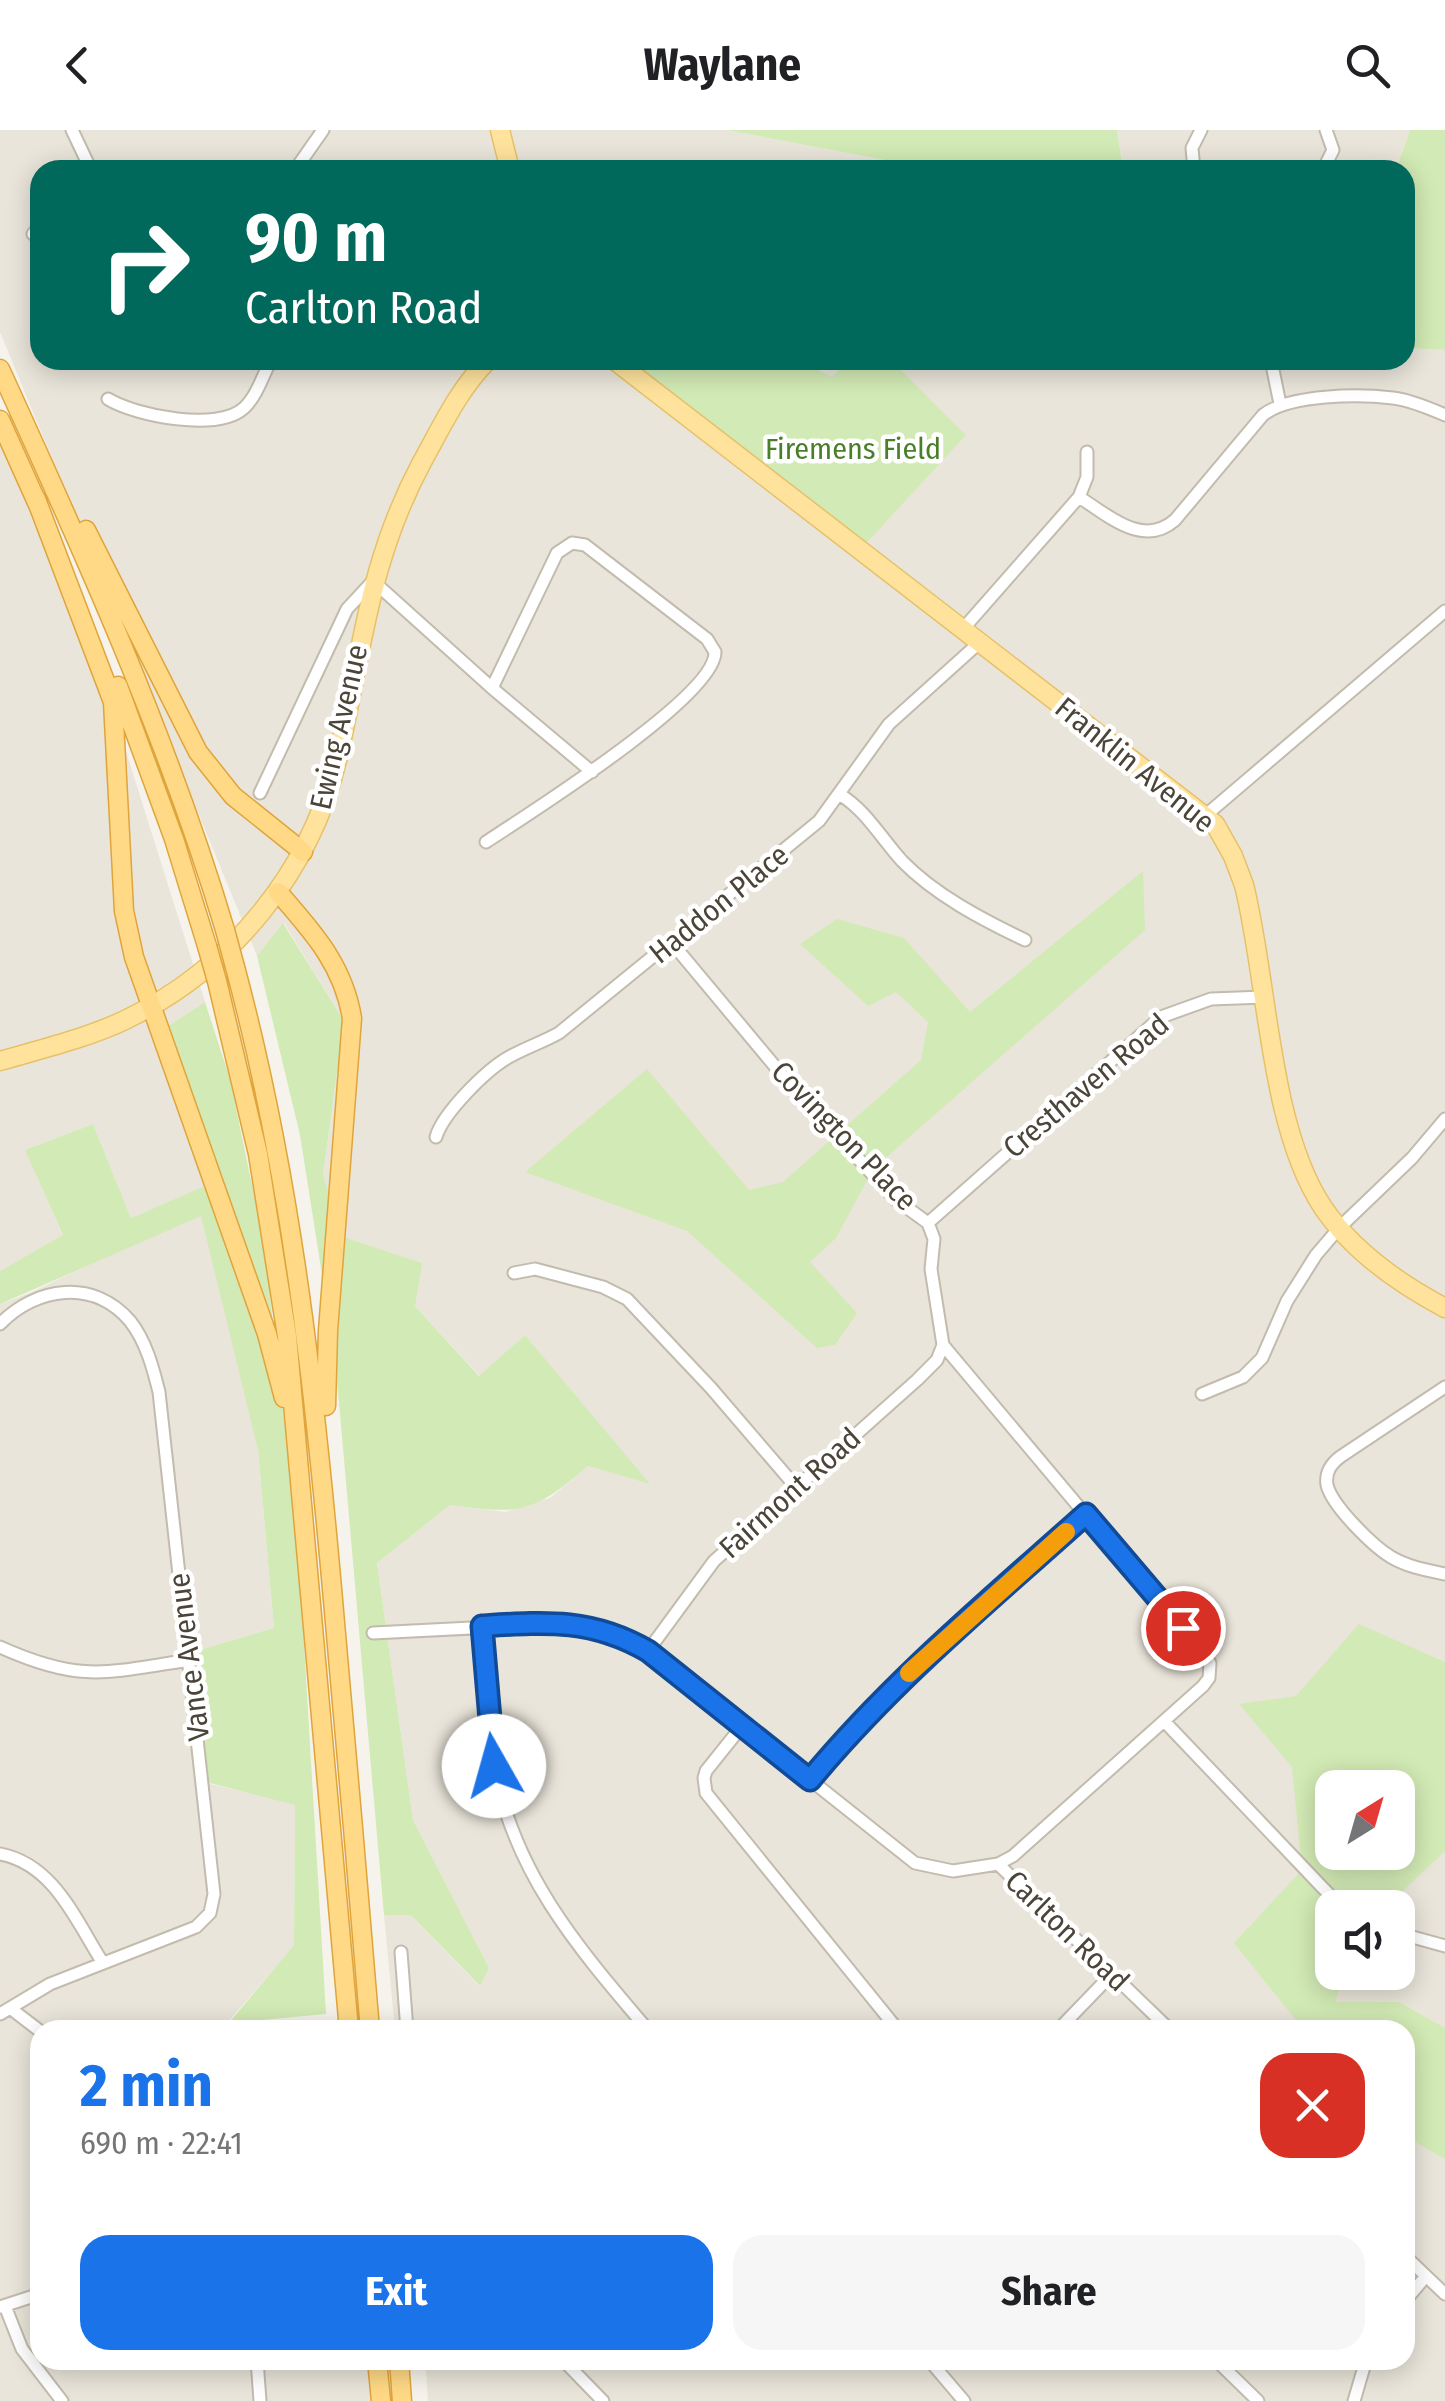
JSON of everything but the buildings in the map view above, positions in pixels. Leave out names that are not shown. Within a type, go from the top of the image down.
[{"type":"highway","points":[[0,365],[198,752],[232,796],[302,852]]},
{"type":"highway","points":[[0,365],[137,676],[189,816],[235,967],[286,1188],[322,1467],[369,2020]]},
{"type":"highway","points":[[0,420],[138,736],[207,946],[242,1081],[265,1191],[287,1336],[347,2020]]},
{"type":"highway","points":[[36,499],[113,702],[124,911],[134,957],[274,1355],[301,1482]]},
{"type":"highway","points":[[278,892],[332,958],[345,986],[352,1018],[328,1331],[322,1467]]},
{"type":"highway","points":[[378,2370],[381,2401]]},
{"type":"highway","points":[[400,2370],[402,2401]]},
{"type":"main road","points":[[500,130],[508,160]]},
{"type":"main road","name":"Ewing Avenue","points":[[0,1061],[95,1032],[152,1006],[220,956],[278,892],[302,852],[333,776],[373,581],[404,496],[453,405],[480,370]]},
{"type":"main road","name":"Franklin Avenue","points":[[627,370],[1206,815],[1225,838],[1244,885],[1283,1100],[1294,1145],[1312,1189],[1339,1228],[1378,1265],[1445,1308]]},
{"type":"street","points":[[72,130],[86,160]]},
{"type":"street","points":[[302,160],[323,130]]},
{"type":"street","points":[[1193,160],[1192,148],[1201,130]]},
{"type":"street","points":[[1326,130],[1332,150],[1328,160]]},
{"type":"street","points":[[108,399],[136,413],[225,419],[250,400],[266,370]]},
{"type":"street","points":[[1274,370],[1280,404]]},
{"type":"street","points":[[1079,497],[1128,527],[1150,533],[1167,527],[1263,415],[1280,404],[1396,398],[1445,416]]},
{"type":"street","points":[[963,630],[1079,497],[1087,477],[1087,452]]},
{"type":"street","points":[[486,842],[592,772],[663,715],[709,672],[716,658],[707,639],[586,545],[572,543],[558,553],[492,688]]},
{"type":"street","points":[[373,581],[592,772]]},
{"type":"street","name":"Ewing Avenue","points":[[260,793],[347,608],[373,581]]},
{"type":"street","points":[[1206,815],[1445,611]]},
{"type":"street","name":"Haddon Place","points":[[436,1138],[440,1124],[491,1070],[513,1054],[559,1033],[819,821],[889,724],[980,642]]},
{"type":"street","points":[[839,794],[867,816],[920,877],[1025,940]]},
{"type":"street","name":"Covington Place","points":[[672,944],[894,1199],[928,1223],[934,1239],[931,1269],[944,1345]]},
{"type":"street","name":"Cresthaven Road","points":[[928,1223],[1161,1017],[1211,999],[1265,997]]},
{"type":"street","points":[[1202,1394],[1242,1376],[1262,1358],[1300,1278],[1339,1228],[1390,1180],[1445,1119]]},
{"type":"street","points":[[514,1273],[536,1269],[603,1287],[626,1299],[711,1388],[796,1487]]},
{"type":"street","name":"Vance Avenue","points":[[0,1324],[25,1302],[66,1291],[120,1310],[137,1331],[150,1360],[158,1392],[213,1904],[196,1927],[50,1984],[5,2011]]},
{"type":"street","points":[[944,1345],[1210,1663],[1203,1686],[1013,1856],[998,1864]]},
{"type":"street","name":"Fairmont Road","points":[[648,1651],[707,1570],[917,1380],[937,1360],[944,1345]]},
{"type":"street","points":[[1445,1387],[1340,1457],[1327,1476],[1330,1492],[1374,1546],[1404,1564],[1445,1574]]},
{"type":"street","points":[[810,1780],[909,1672],[1086,1514]]},
{"type":"street","name":"Carlton Road","points":[[373,1632],[572,1623],[613,1633],[648,1651],[904,1855],[927,1868],[952,1872],[998,1864],[1160,2020]]},
{"type":"street","points":[[482,1626],[494,1766],[513,1834],[550,1909],[640,2020]]},
{"type":"street","points":[[0,1647],[48,1668],[85,1674],[189,1660]]},
{"type":"street","points":[[1164,1721],[1325,1890]]},
{"type":"street","points":[[742,1726],[706,1770],[706,1793],[890,2020]]},
{"type":"street","points":[[0,1854],[42,1872],[103,1963]]},
{"type":"street","points":[[1415,1937],[1445,1946]]},
{"type":"street","points":[[401,1952],[406,2020]]},
{"type":"street","points":[[1068,2020],[1112,1974]]},
{"type":"street","points":[[5,2011],[30,2025]]},
{"type":"street","points":[[1415,2266],[1445,2294]]},
{"type":"street","points":[[1415,2289],[1426,2276]]},
{"type":"street","points":[[30,2297],[2,2307],[30,2360]]},
{"type":"street","points":[[38,2370],[62,2401]]},
{"type":"street","points":[[257,2370],[260,2401]]},
{"type":"street","points":[[573,2370],[603,2401]]},
{"type":"street","points":[[938,2370],[964,2401]]},
{"type":"street","points":[[1226,2370],[1258,2401]]},
{"type":"street","points":[[1354,2401],[1363,2370]]},
{"type":"shaded area","points":[[0,130],[727,130],[884,160],[30,160],[30,370],[1415,370],[1415,348],[1445,350],[1445,2401],[428,2401],[426,2370],[1415,2370],[1415,2020],[394,2020],[384,1915],[411,1915],[479,1986],[489,1968],[413,1820],[377,1563],[450,1505],[505,1512],[550,1498],[588,1466],[648,1483],[525,1335],[480,1376],[343,1237],[323,1175],[344,1021],[284,923],[257,956],[0,332]]},
{"type":"shaded area","points":[[1117,130],[1410,130],[1400,160],[1122,160]]},
{"type":"shaded area","points":[[0,440],[64,555],[205,1002],[168,1026],[217,1181],[131,1218],[93,1124],[26,1150],[63,1236],[0,1271]]},
{"type":"shaded area","points":[[213,1205],[258,1450],[274,1629],[206,1783],[295,1804],[294,1946],[230,2020],[30,2020],[30,2370],[371,2370],[373,2401],[0,2401],[0,1304]]},
{"type":"green space","points":[[727,130],[1117,130],[1122,160],[884,160]]},
{"type":"green space","points":[[1410,130],[1445,130],[1445,350],[1415,348],[1415,160],[1400,160]]},
{"type":"green space","name":"Firemens Field","points":[[644,370],[818,370],[832,377],[839,370],[901,370],[966,435],[860,550],[640,380]]},
{"type":"green space","points":[[1143,871],[1145,930],[873,1169],[836,1238],[810,1262],[857,1313],[835,1345],[817,1348],[687,1231],[525,1172],[647,1069],[749,1190],[783,1182],[921,1060],[928,1022],[896,992],[868,1006],[800,944],[837,919],[904,938],[970,1012]]},
{"type":"green space","points":[[283,923],[344,1021],[323,1175],[343,1237],[422,1263],[415,1306],[479,1376],[525,1335],[650,1484],[588,1466],[553,1493],[525,1507],[494,1510],[450,1505],[377,1563],[413,1820],[489,1968],[480,1986],[411,1915],[384,1915],[335,1357],[300,1135],[257,956]]},
{"type":"green space","points":[[205,1002],[230,1079],[264,1243],[298,1543],[326,2014],[232,2020],[294,1945],[295,1805],[206,1782],[197,1651],[274,1628],[258,1450],[201,1216],[0,1304],[0,1271],[63,1235],[25,1150],[93,1124],[131,1218],[216,1181],[168,1026]]},
{"type":"green space","points":[[1359,1624],[1445,1662],[1445,1851],[1404,1890],[1315,1890],[1315,1990],[1339,1990],[1335,2002],[1399,2002],[1445,2028],[1445,2159],[1415,2142],[1415,2020],[1296,2020],[1234,1943],[1302,1870],[1292,1767],[1239,1704],[1296,1696]]},
{"type":"slow traffic","points":[[909,1673],[1066,1532]]},
{"type":"route","points":[[494,1766],[482,1626],[572,1623],[630,1640],[810,1780],[909,1672],[1086,1514],[1183,1628]]}]
